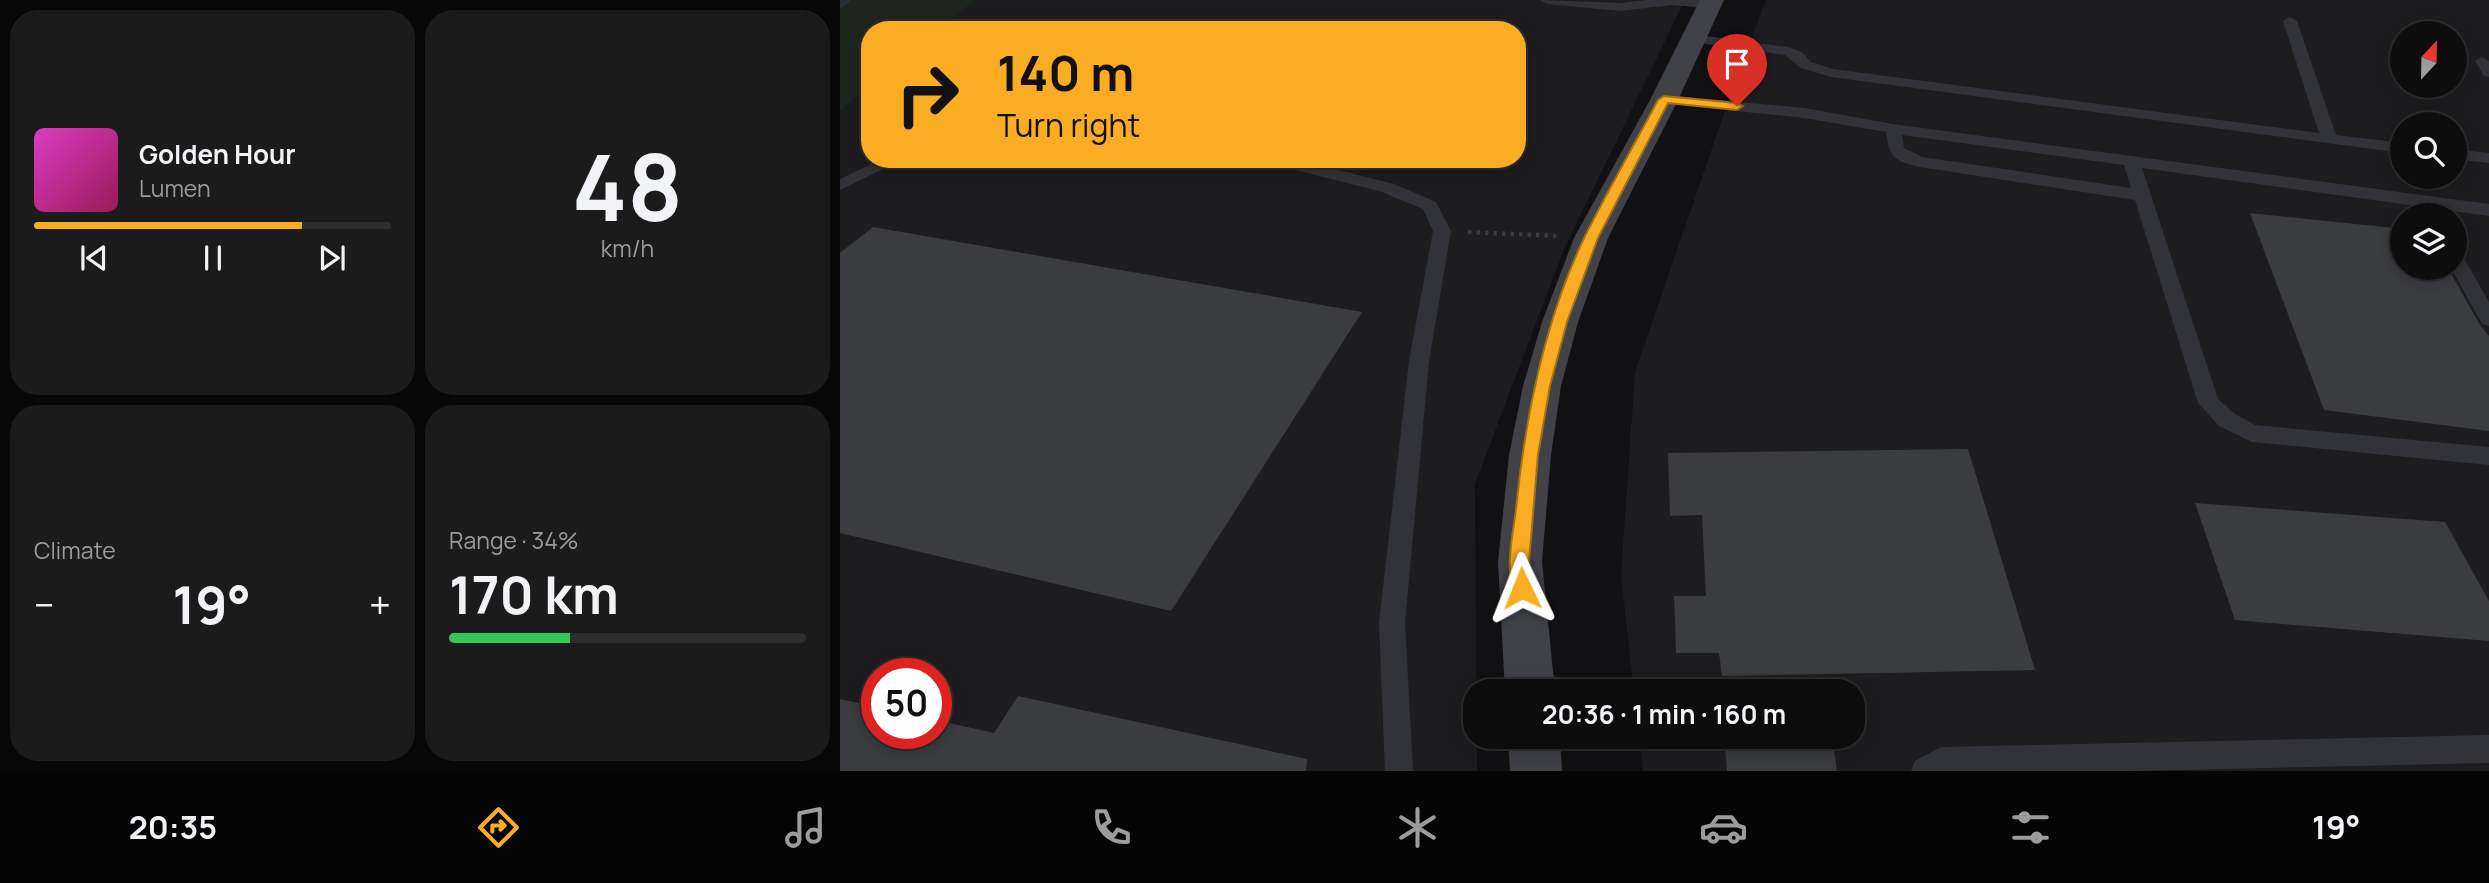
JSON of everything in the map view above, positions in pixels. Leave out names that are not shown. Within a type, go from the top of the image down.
[{"type":"main road","points":[[1529,679],[1520,562],[1530,455],[1542,386],[1560,322],[1591,238],[1664,100],[1711,2]]},
{"type":"main road","points":[[1535,749],[1536,771]]},
{"type":"lane","points":[[1547,0],[1622,4],[1711,2]]},
{"type":"lane","points":[[2290,21],[2329,139]]},
{"type":"lane","points":[[1692,38],[1788,51],[1797,55],[1806,65],[1831,73],[2390,146]]},
{"type":"lane","points":[[1664,100],[1804,113],[1893,129],[2131,161],[2395,203]]},
{"type":"lane","points":[[1893,129],[1896,150],[1904,157],[1920,162],[2140,195]]},
{"type":"lane","points":[[2467,155],[2489,158]]},
{"type":"lane","points":[[2131,161],[2210,403],[2227,420],[2252,433],[2489,456]]},
{"type":"lane","points":[[840,185],[876,168]]},
{"type":"lane","points":[[1309,168],[1388,188],[1430,206],[1442,231],[1419,361],[1392,623],[1399,771]]},
{"type":"lane","points":[[2467,209],[2489,210]]},
{"type":"lane","points":[[2467,280],[2489,319]]},
{"type":"lane","points":[[1925,771],[1941,761],[2097,764],[2489,749]]},
{"type":"path","points":[[1442,231],[1591,238]]},
{"type":"shaded area","points":[[840,0],[975,0],[950,21],[861,21],[861,94],[840,111]]},
{"type":"shaded area","points":[[975,0],[1685,0],[1564,249],[1475,484],[1476,679],[1463,679],[1463,749],[1477,749],[1477,771],[840,771],[840,111],[861,94],[861,168],[1526,168],[1526,21],[950,21]]},
{"type":"shaded area","points":[[1766,0],[2489,0],[2489,771],[1643,771],[1640,749],[1865,749],[1865,679],[1633,679],[1621,576],[1635,372],[1737,76]]},
{"type":"building","points":[[2250,213],[2390,228],[2390,280],[2455,280],[2489,336],[2489,431],[2324,410]]},
{"type":"building","points":[[873,227],[1362,312],[1171,611],[840,533],[840,253]]},
{"type":"building","points":[[1968,449],[2035,670],[1722,676],[1719,653],[1676,653],[1674,596],[1706,596],[1702,515],[1670,516],[1668,453]]},
{"type":"building","points":[[2195,503],[2445,522],[2489,601],[2489,641],[2235,620]]},
{"type":"building","points":[[1018,696],[1307,759],[1306,771],[840,771],[840,699],[861,704],[861,749],[952,749],[952,724],[994,733]]},
{"type":"building","points":[[1725,749],[1834,749],[1837,771],[1727,771]]},
{"type":"waterway","points":[[840,4],[846,0]]},
{"type":"route","points":[[1522,588],[1520,562],[1530,455],[1542,386],[1560,322],[1591,238],[1664,100],[1737,106]]}]
